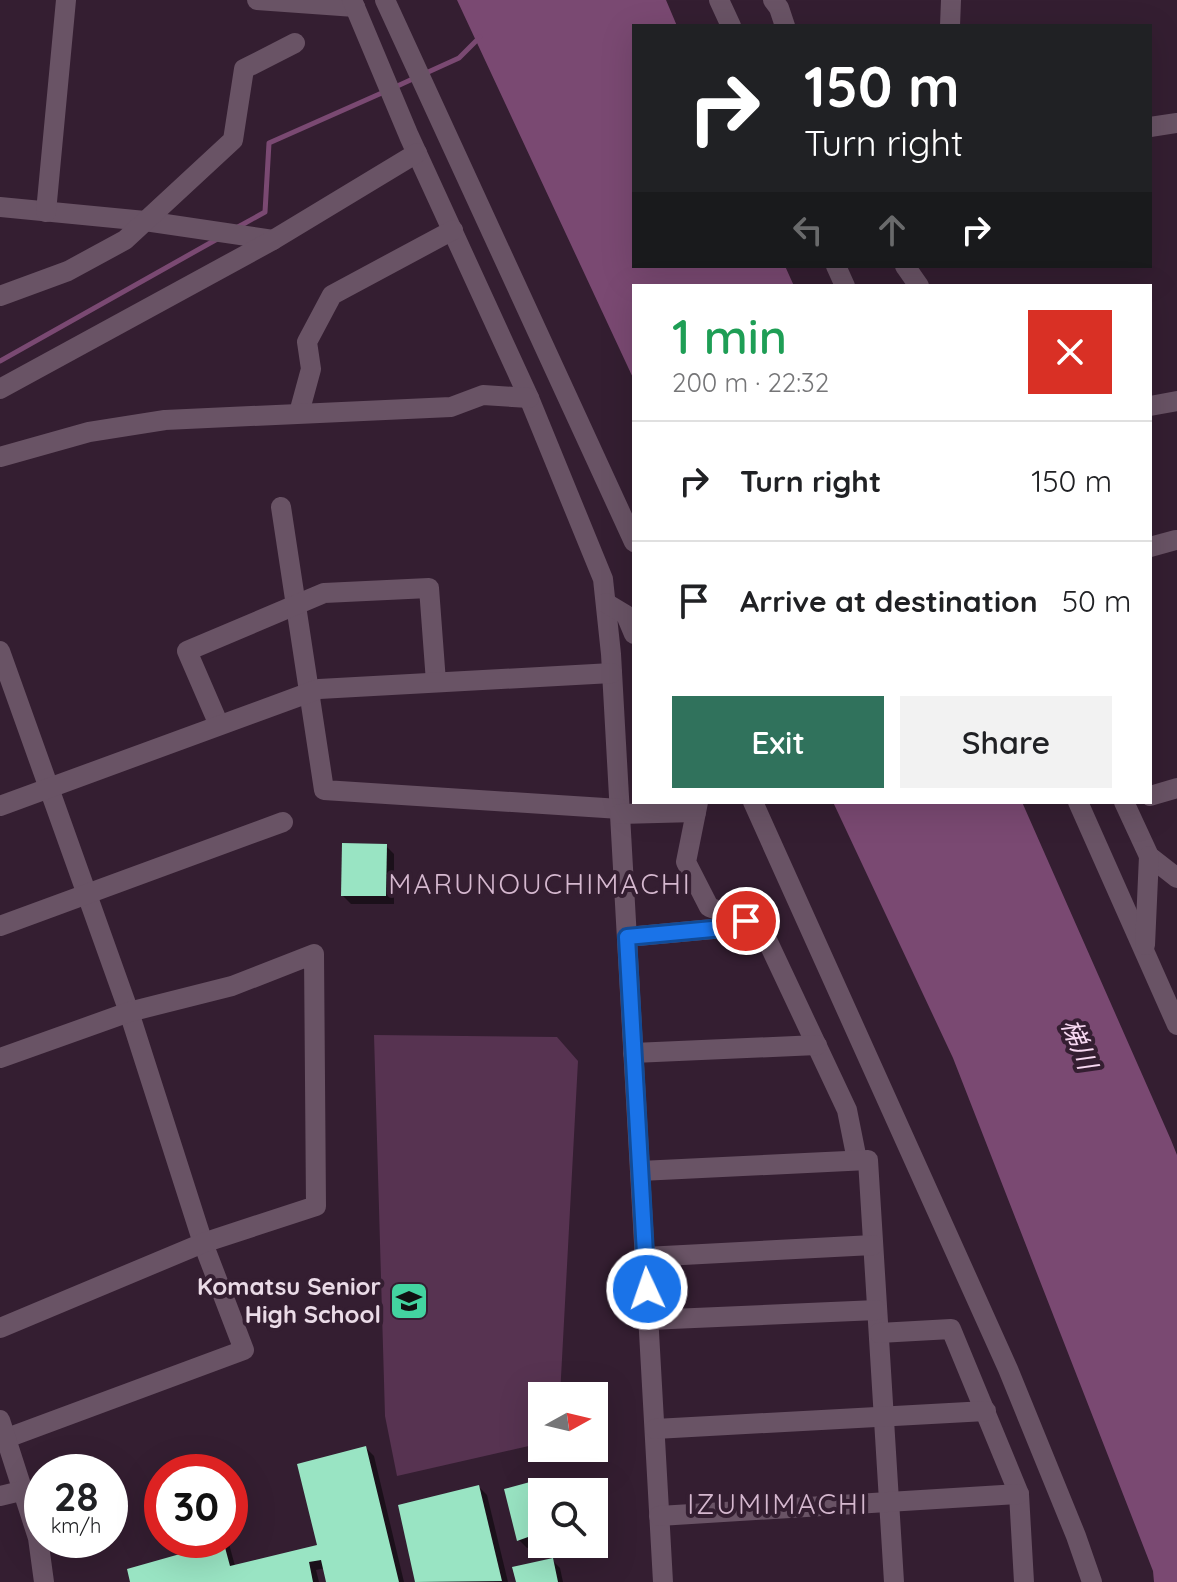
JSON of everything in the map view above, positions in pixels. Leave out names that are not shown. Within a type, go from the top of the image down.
[{"type":"street","points":[[46,212],[66,0]]},
{"type":"street","points":[[257,0],[353,4],[529,398],[603,579],[612,673],[663,1582]]},
{"type":"street","points":[[385,0],[632,538]]},
{"type":"street","points":[[773,0],[784,24]]},
{"type":"street","points":[[950,24],[951,0]]},
{"type":"street","points":[[724,11],[740,24]]},
{"type":"street","points":[[0,296],[68,271],[125,240],[233,140],[244,69],[295,43]]},
{"type":"street","points":[[1152,127],[1177,123]]},
{"type":"street","points":[[0,389],[273,240],[417,153]]},
{"type":"street","points":[[0,207],[145,221],[273,240]]},
{"type":"street","points":[[299,413],[311,369],[307,342],[332,295],[453,230]]},
{"type":"street","points":[[0,457],[89,432],[165,420],[451,407],[483,395],[529,398]]},
{"type":"street","points":[[1152,406],[1177,401]]},
{"type":"street","points":[[281,507],[324,790],[620,811],[697,807],[686,862],[709,907],[761,927],[847,1110],[857,1160]]},
{"type":"street","points":[[1152,546],[1176,540]]},
{"type":"street","points":[[219,725],[187,651],[324,593],[429,588],[436,682]]},
{"type":"street","points":[[606,603],[626,615],[632,629]]},
{"type":"street","points":[[0,651],[129,1012],[203,1243],[244,1350],[3,1429],[24,1487]]},
{"type":"street","points":[[0,806],[319,689],[612,673]]},
{"type":"street","points":[[1152,795],[1177,788]]},
{"type":"street","points":[[754,804],[1008,1369],[1092,1582]]},
{"type":"street","points":[[1079,804],[1177,1025]]},
{"type":"street","points":[[1126,804],[1149,856],[1145,949]]},
{"type":"street","points":[[0,926],[283,822]]},
{"type":"street","points":[[1149,856],[1177,878]]},
{"type":"street","points":[[627,937],[734,927],[746,921]]},
{"type":"street","points":[[0,1058],[129,1012],[232,986],[314,954],[316,1206],[203,1243],[0,1328]]},
{"type":"street","points":[[633,1053],[817,1045]]},
{"type":"street","points":[[640,1171],[868,1160],[894,1582]]},
{"type":"street","points":[[645,1257],[873,1245]]},
{"type":"street","points":[[648,1320],[877,1310]]},
{"type":"street","points":[[879,1333],[951,1329],[1019,1494],[1024,1582]]},
{"type":"street","points":[[655,1429],[986,1411]]},
{"type":"street","points":[[0,1496],[24,1490]]},
{"type":"street","points":[[659,1516],[1019,1494]]},
{"type":"street","points":[[41,1558],[44,1582]]},
{"type":"shaded area","points":[[374,1035],[557,1037],[578,1061],[561,1382],[528,1382],[528,1446],[397,1476],[385,1416]]},
{"type":"water","points":[[457,0],[666,0],[676,24],[632,24],[632,268],[786,268],[793,284],[632,284],[632,376]]},
{"type":"water","name":"梯川","points":[[834,804],[1023,804],[1177,1155],[1177,1582],[1154,1582],[1153,1571],[953,1058]]},
{"type":"building","points":[[342,843],[387,844],[386,896],[341,896]]},
{"type":"building","points":[[366,1446],[399,1582],[326,1582],[321,1560],[309,1562],[313,1582],[130,1582],[127,1569],[166,1558],[228,1558],[230,1566],[317,1545],[297,1464]]},
{"type":"building","points":[[528,1483],[528,1537],[517,1541],[504,1489]]},
{"type":"building","points":[[479,1485],[502,1581],[415,1582],[398,1505]]},
{"type":"building","points":[[553,1558],[558,1582],[516,1582],[512,1567]]},
{"type":"waterway","points":[[426,73],[459,58],[480,37]]},
{"type":"waterway","points":[[393,88],[417,77]]},
{"type":"waterway","points":[[238,227],[265,212],[269,143],[384,92]]},
{"type":"waterway","points":[[0,361],[219,238]]},
{"type":"place","name":"Komatsu Senior High School","points":[[409,1301]]},
{"type":"district","name":"MARUNOUCHIMACHI","points":[[540,884]]},
{"type":"district","name":"IZUMIMACHI","points":[[778,1504]]},
{"type":"route","points":[[647,1289],[627,937],[734,927],[746,921]]}]
